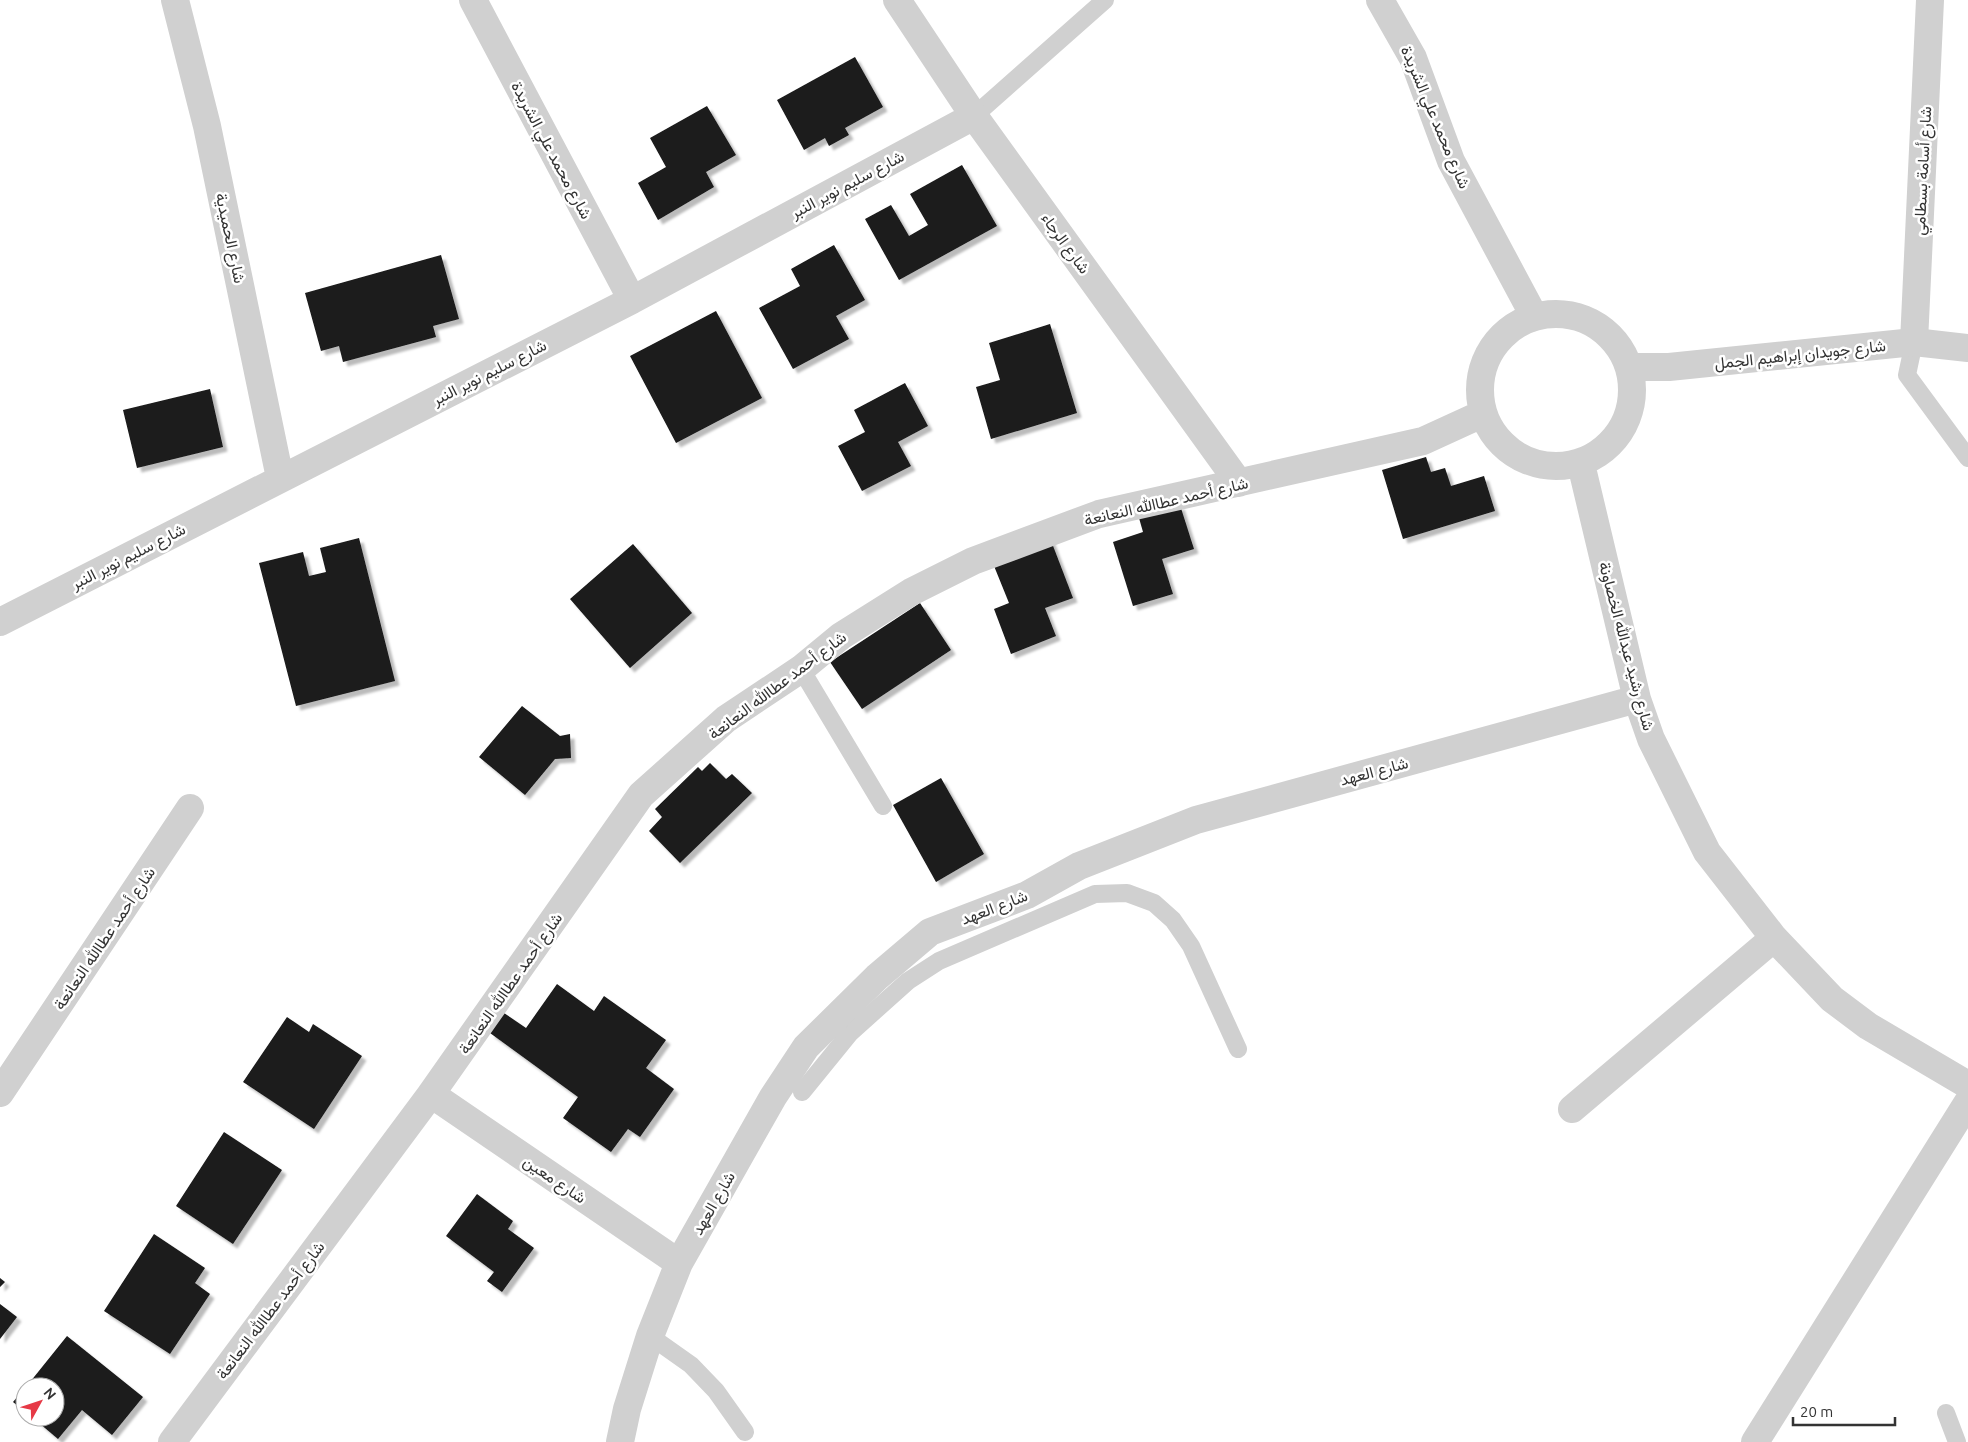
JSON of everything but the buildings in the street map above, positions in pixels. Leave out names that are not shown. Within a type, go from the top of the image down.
[{"type":"street","name":"شارع الحميدية","points":[[175,0],[208,126],[280,478]]},
{"type":"street","name":"شارع محمد علي الشريدة","points":[[472,0],[632,300]]},
{"type":"street","name":"شارع الرجاء","points":[[897,0],[974,116],[1239,484]]},
{"type":"street","name":"شارع محمد علي الشريدة","points":[[1380,0],[1413,58],[1452,161],[1534,316]]},
{"type":"street","name":"شارع أسامة بسطامي","points":[[1914,342],[1930,0]]},
{"type":"street","name":"شارع سليم نوير النبر","points":[[0,622],[632,300],[974,116]]},
{"type":"street","points":[[1574,314],[1609,333],[1631,367],[1632,407],[1614,443],[1581,464],[1540,467],[1504,448],[1482,414],[1480,373],[1491,351],[1499,337],[1534,316],[1574,314]]},
{"type":"street","name":"شارع جويدان إبراهيم الجمل","points":[[1631,367],[1669,367],[1914,342],[1968,348]]},
{"type":"street","name":"شارع أحمد عطاالله النعانعة","points":[[172,1442],[431,1094],[641,796],[726,719],[801,668],[841,636],[911,592],[973,561],[1099,514],[1239,484],[1423,441],[1482,414]]},
{"type":"street","name":"شارع رشيد عبدالله الخصاونة","points":[[1581,464],[1637,699],[1651,739],[1707,852],[1774,938],[1832,999],[1868,1026],[1968,1085]]},
{"type":"street","name":"شارع العهد","points":[[620,1442],[627,1409],[650,1336],[679,1264],[773,1097],[806,1047],[859,994],[930,932],[1027,895],[1079,866],[1196,820],[1637,699]]},
{"type":"street","name":"شارع أحمد عطاالله النعانعة","points":[[0,1093],[190,808]]},
{"type":"street","points":[[1572,1109],[1774,938]]},
{"type":"street","name":"شارع معين","points":[[431,1094],[679,1264]]},
{"type":"street","points":[[1755,1442],[1968,1102]]},
{"type":"lane","points":[[974,116],[1105,0]]},
{"type":"lane","points":[[1914,342],[1907,375],[1968,458]]},
{"type":"lane","points":[[801,668],[883,806]]},
{"type":"lane","points":[[802,1092],[850,1033],[908,981],[939,961],[1095,894],[1127,893],[1154,903],[1173,920],[1191,946],[1238,1049]]},
{"type":"lane","points":[[974,914],[996,937]]},
{"type":"lane","points":[[650,1336],[692,1365],[716,1391],[745,1432]]},
{"type":"lane","points":[[1946,1413],[1958,1442]]}]
